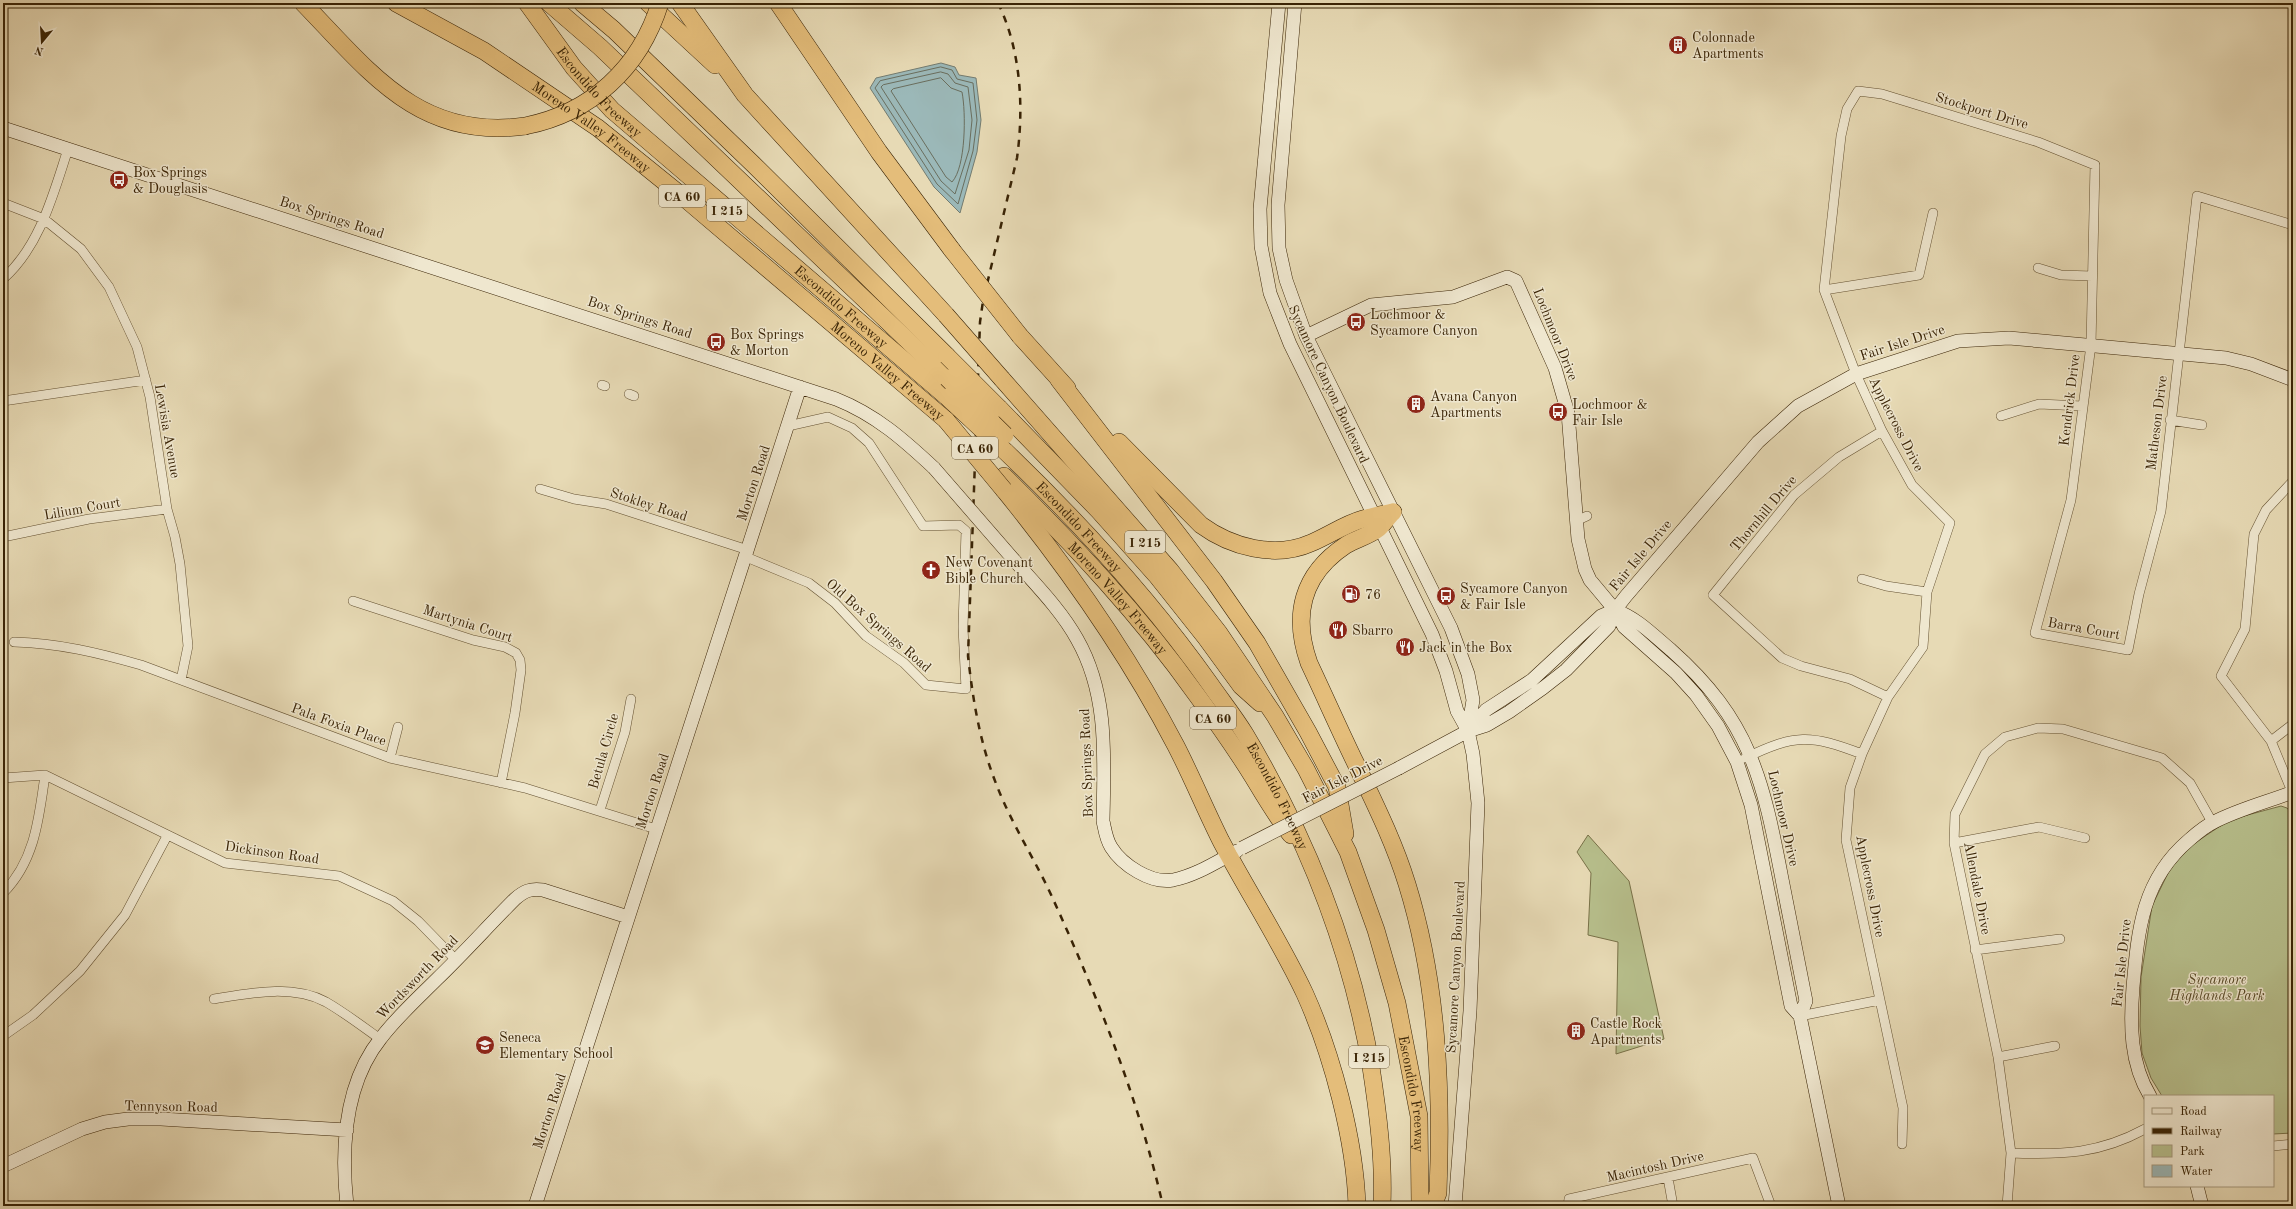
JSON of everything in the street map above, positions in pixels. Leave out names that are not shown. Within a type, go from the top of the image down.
[{"type":"highway","points":[[304,3],[388,88],[421,111],[467,126],[486,129],[542,123],[576,109],[611,84],[638,52],[650,32],[660,3]]},
{"type":"highway","name":"Moreno Valley Freeway","points":[[396,3],[484,51],[598,128],[946,420],[1004,483],[1066,537],[1159,644],[1244,763],[1274,814],[1304,852]]},
{"type":"highway","name":"Escondido Freeway","points":[[527,3],[574,68],[612,110],[947,397],[1005,443],[1128,577],[1180,641],[1244,733],[1285,807],[1331,913],[1358,998],[1364,1023],[1380,1137],[1382,1206]]},
{"type":"highway","points":[[549,3],[600,46],[947,378],[1005,443],[1123,559],[1165,608],[1209,668],[1260,748],[1301,829],[1320,874],[1331,913]]},
{"type":"highway","points":[[582,3],[614,30],[753,164],[999,408],[1125,540],[1206,638],[1240,686],[1275,716]]},
{"type":"highway","points":[[648,3],[704,54],[745,95]]},
{"type":"highway","name":"Escondido Freeway","points":[[680,3],[745,95],[946,315],[1170,570],[1219,633],[1275,716],[1306,769],[1348,852],[1376,930],[1397,1003],[1419,1116],[1420,1206]]},
{"type":"highway","points":[[778,3],[879,152],[952,250],[1020,336],[1059,380],[1190,516],[1214,535],[1232,543],[1263,549],[1294,548],[1309,544],[1362,519],[1376,522]]},
{"type":"highway","points":[[1059,380],[1214,581],[1257,643],[1308,732],[1337,787],[1348,852]]},
{"type":"highway","points":[[1004,483],[1050,546],[1107,630],[1236,852],[1278,942],[1305,995],[1318,1027],[1342,1110],[1354,1172],[1357,1206]]},
{"type":"highway","points":[[1393,512],[1376,522],[1346,545],[1315,574],[1302,605],[1300,623],[1304,648],[1309,663],[1389,834],[1407,884],[1424,949],[1429,978],[1439,1086],[1438,1193],[1433,1206]]},
{"type":"street","name":"Sycamore Canyon Boulevard","points":[[1279,3],[1260,209],[1261,246],[1270,293],[1290,344],[1432,634],[1446,671],[1457,711],[1468,731],[1473,754],[1478,820],[1470,1011],[1456,1206]]},
{"type":"street","name":"Sycamore Canyon Boulevard","points":[[1295,3],[1278,205],[1279,248],[1286,280],[1306,336],[1438,600],[1460,651],[1473,700],[1468,731]]},
{"type":"street","name":"Stockport Drive","points":[[1858,91],[1882,94],[1983,124],[2038,142],[2095,165]]},
{"type":"street","name":"Applecross Drive","points":[[1858,91],[1846,109],[1840,136],[1824,290],[1856,374],[1882,431],[1912,485],[1950,523],[1927,592],[1923,648],[1888,697],[1862,754],[1850,788],[1846,840],[1902,1108],[1902,1144]]},
{"type":"street","name":"Box Springs Road","points":[[3,128],[800,387],[842,401],[869,414],[891,429],[934,468],[1064,618],[1078,640],[1094,678],[1102,716],[1103,821],[1105,834],[1111,847],[1134,870],[1159,879],[1171,881],[1202,870],[1236,852]]},
{"type":"street","points":[[3,279],[19,262],[44,219],[68,149]]},
{"type":"street","name":"Kendrick Drive","points":[[2035,633],[2071,500],[2091,344],[2095,165]]},
{"type":"street","name":"Matheson Drive","points":[[2128,650],[2139,594],[2160,511],[2197,196],[2293,225]]},
{"type":"street","name":"Lewisia Avenue","points":[[3,203],[44,219],[81,249],[109,288],[137,347],[146,380],[167,509],[175,537],[188,630],[188,646],[181,680]]},
{"type":"street","points":[[1824,290],[1919,275],[1933,213]]},
{"type":"street","points":[[2038,268],[2061,275],[2092,276]]},
{"type":"street","name":"Lochmoor Drive","points":[[1306,336],[1371,304],[1453,296],[1507,278],[1516,281],[1555,368],[1568,413],[1582,519],[1580,554],[1590,580],[1615,610],[1624,627],[1676,673],[1696,695],[1718,726],[1737,762],[1751,805],[1791,1006],[1800,1016],[1839,1206]]},
{"type":"street","name":"Fair Isle Drive","points":[[1236,852],[1468,731],[1487,725],[1509,712],[1566,670],[1609,626],[1615,610],[1758,442],[1798,406],[1856,374],[1958,341],[2009,338],[2091,344],[2179,353],[2251,364],[2293,380]]},
{"type":"street","points":[[3,401],[146,380]]},
{"type":"street","name":"Morton Road","points":[[535,1206],[800,387]]},
{"type":"street","points":[[2001,416],[2039,404],[2082,406]]},
{"type":"street","name":"Old Box Springs Road","points":[[747,554],[809,583],[835,603],[866,636],[904,663],[926,685],[966,689],[963,620],[966,531],[959,524],[923,526],[869,443],[852,428],[828,417],[788,426]]},
{"type":"street","points":[[2170,420],[2202,425]]},
{"type":"street","name":"Thornhill Drive","points":[[1882,431],[1839,457],[1794,495],[1713,595],[1782,658],[1800,666],[1850,679],[1888,697]]},
{"type":"street","points":[[2293,482],[2266,510],[2254,534],[2245,629],[2221,676],[2271,741],[2293,793]]},
{"type":"street","name":"Stokley Road","points":[[540,489],[574,499],[606,504],[747,554]]},
{"type":"street","name":"Lilium Court","points":[[3,537],[89,519],[167,509]]},
{"type":"street","points":[[1862,579],[1886,586],[1927,592]]},
{"type":"street","name":"Martynia Court","points":[[353,601],[473,640],[516,652],[520,660],[521,670],[515,713],[501,783]]},
{"type":"street","name":"Lochmoor Drive","points":[[1615,610],[1630,616],[1690,667],[1726,710],[1750,756],[1760,779],[1770,816],[1806,1001],[1800,1016]]},
{"type":"street","name":"Barra Court","points":[[2035,633],[2128,650]]},
{"type":"street","name":"Pala Foxia Place","points":[[14,642],[38,643],[101,653],[181,680],[390,758],[559,797],[656,829]]},
{"type":"street","name":"Betula Circle","points":[[600,810],[625,732],[631,699]]},
{"type":"street","points":[[2271,741],[2293,724]]},
{"type":"street","points":[[390,758],[398,727]]},
{"type":"street","name":"Allendale Drive","points":[[2007,1206],[2011,1153],[1998,1057],[1954,843],[1955,814],[1984,754],[2005,737],[2038,728],[2063,729],[2162,758],[2190,783],[2212,822]]},
{"type":"street","points":[[1737,762],[1784,741],[1803,738],[1830,742],[1862,754]]},
{"type":"street","points":[[3,778],[45,775],[37,830],[27,860],[12,884],[3,893]]},
{"type":"street","name":"Dickinson Road","points":[[45,775],[167,836],[225,863],[339,876],[393,901],[418,921],[456,960]]},
{"type":"street","name":"Fair Isle Drive","points":[[2150,1095],[2136,1061],[2130,1026],[2136,946],[2142,914],[2147,898],[2166,863],[2181,847],[2212,822],[2293,793]]},
{"type":"street","points":[[1954,843],[2039,827],[2085,838]]},
{"type":"street","points":[[3,1036],[33,1015],[80,971],[125,915],[167,836]]},
{"type":"street","name":"Wordsworth Road","points":[[347,1206],[345,1186],[348,1113],[353,1090],[362,1069],[380,1039],[515,899],[530,889],[543,890],[628,917]]},
{"type":"street","points":[[1976,950],[2060,939]]},
{"type":"street","points":[[214,999],[248,993],[277,991],[302,994],[325,1002],[380,1039]]},
{"type":"street","points":[[1800,1016],[1880,1000]]},
{"type":"street","points":[[1998,1057],[2055,1046]]},
{"type":"street","name":"Tennyson Road","points":[[3,1166],[82,1128],[105,1122],[128,1119],[161,1119],[347,1130]]},
{"type":"street","points":[[2011,1153],[2076,1153],[2112,1145],[2144,1129]]},
{"type":"street","points":[[2274,1146],[2293,1144]]},
{"type":"street","name":"Macintosh Drive","points":[[1568,1206],[1569,1199],[1753,1158],[1771,1206]]},
{"type":"street","points":[[1668,1178],[1673,1206]]},
{"type":"street","points":[[2197,1187],[2202,1206]]},
{"type":"green space","name":"Sycamore Highlands Park","points":[[2281,806],[2287,808],[2293,815],[2293,1133],[2274,1134],[2274,1095],[2161,1095],[2151,1078],[2142,1053],[2140,1026],[2141,977],[2152,906],[2170,869],[2192,845],[2229,820]]},
{"type":"green space","points":[[1588,835],[1629,881],[1664,1039],[1616,1054],[1618,942],[1588,935],[1591,873],[1577,852]]},
{"type":"water","points":[[941,63],[955,67],[959,75],[976,78],[981,120],[977,152],[960,213],[934,187],[870,88],[876,78]]},
{"type":"railway","points":[[998,3],[1006,21],[1016,59],[1019,79],[1020,119],[1017,158],[983,301],[980,322],[968,656],[972,689],[978,722],[991,770],[1010,815],[1053,899],[1070,936],[1116,1050],[1142,1127],[1163,1206]]},
{"type":"place","name":"Colonnade Apartments","points":[[1678,45]]},
{"type":"place","name":"Box Springs & Douglasis","points":[[119,180]]},
{"type":"place","name":"Lochmoor & Sycamore Canyon","points":[[1356,322]]},
{"type":"place","name":"Box Springs & Morton","points":[[716,342]]},
{"type":"place","name":"Avana Canyon Apartments","points":[[1416,404]]},
{"type":"place","name":"Lochmoor & Fair Isle","points":[[1558,412]]},
{"type":"place","name":"New Covenant Bible Church","points":[[931,570]]},
{"type":"place","name":"76","points":[[1351,594]]},
{"type":"place","name":"Sycamore Canyon & Fair Isle","points":[[1446,596]]},
{"type":"place","name":"Sbarro","points":[[1338,630]]},
{"type":"place","name":"Jack in the Box","points":[[1405,647]]},
{"type":"place","name":"Castle Rock Apartments","points":[[1576,1031]]},
{"type":"place","name":"Seneca Elementary School","points":[[485,1045]]}]
